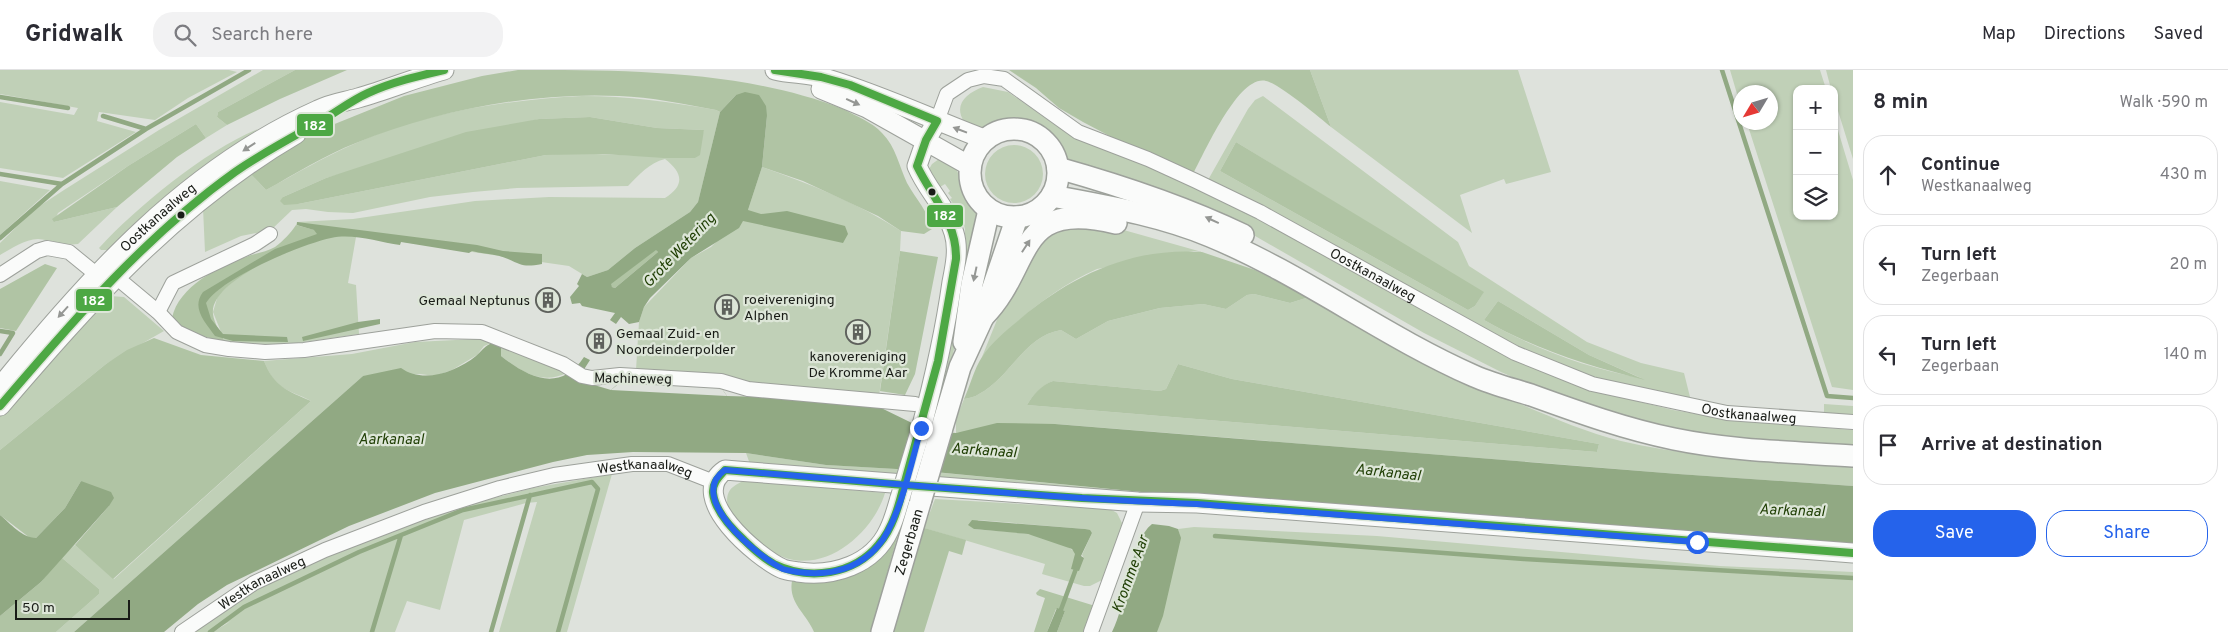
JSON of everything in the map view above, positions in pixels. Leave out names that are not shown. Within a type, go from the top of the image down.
[{"type":"main road","points":[[1016,128],[1030,131],[1042,138],[1051,149],[1058,168],[1058,180],[1052,196],[1037,211],[1017,217],[1002,216],[989,210],[980,201],[973,191],[970,179],[970,166],[975,152],[984,139],[1003,130],[1016,128]]},
{"type":"main road","points":[[1058,168],[1134,190],[1185,208],[1216,222],[1248,238],[1444,349],[1531,395]]},
{"type":"main road","points":[[1052,196],[1132,212],[1185,227],[1242,250],[1439,360],[1476,378],[1614,424],[1676,440],[1853,456]]},
{"type":"main road","name":"Zegerbaan","points":[[960,367],[972,284],[989,210]]},
{"type":"main road","name":"Zegerbaan","points":[[882,632],[911,498],[931,430],[982,317],[1017,217]]},
{"type":"main road","points":[[982,317],[995,305],[1030,240],[1050,224],[1068,218],[1093,218],[1184,240],[1274,274],[1295,278]]},
{"type":"street","name":"Oostkanaalweg","points":[[0,387],[96,274],[183,194],[228,161],[265,137],[310,113],[341,100],[357,98],[416,77],[444,70]]},
{"type":"street","points":[[784,72],[822,77],[866,91],[984,139]]},
{"type":"street","points":[[784,72],[867,108],[970,166]]},
{"type":"street","name":"Oostkanaalweg","points":[[926,140],[947,94],[968,80],[984,76],[1004,79],[1078,132],[1148,159],[1260,212],[1515,353],[1592,384],[1727,413],[1853,422]]},
{"type":"street","name":"Oostkanaalweg","points":[[0,406],[116,277],[181,215],[234,173],[304,129],[345,108],[357,98]]},
{"type":"street","name":"Zegerbaan","points":[[926,140],[917,166],[922,178],[950,221],[955,235],[956,250],[931,430]]},
{"type":"street","points":[[158,312],[173,283],[255,244],[270,234]]},
{"type":"street","points":[[0,275],[38,251],[48,248],[69,252],[96,274],[116,277]]},
{"type":"street","name":"Machineweg","points":[[116,277],[158,312],[177,332],[205,345],[229,349],[265,352],[304,350],[435,331],[482,332],[592,378],[620,375],[721,382],[748,388],[915,404]]},
{"type":"street","name":"Westkanaalweg","points":[[182,632],[254,583],[324,550],[424,512],[500,488],[554,475],[632,464],[668,464],[714,482]]},
{"type":"street","points":[[714,482],[725,470],[1138,502],[1197,504],[1853,553]]},
{"type":"street","name":"Zegerbaan","points":[[714,482],[713,495],[716,505],[726,519],[761,555],[785,570],[815,574],[836,572],[857,564],[878,547],[911,498]]},
{"type":"street","points":[[1091,632],[1138,502]]},
{"type":"shaded area","points":[[0,70],[229,70],[237,72],[188,98],[155,120],[99,112],[97,121],[136,132],[63,178],[0,168],[0,102],[74,115],[78,108],[0,94]]},
{"type":"shaded area","points":[[263,70],[295,70],[218,112],[217,117],[227,125],[206,138],[196,124],[128,166],[58,213],[54,222],[117,207],[78,244],[33,239],[0,255],[0,243],[35,209],[159,130]]},
{"type":"shaded area","points":[[295,70],[347,70],[280,99],[227,125],[217,117],[218,112]]},
{"type":"shaded area","points":[[518,70],[642,72],[684,75],[765,86],[805,96],[843,109],[864,119],[887,138],[894,150],[907,183],[925,210],[932,229],[924,234],[901,231],[878,216],[803,181],[762,167],[767,116],[736,95],[720,112],[680,103],[631,97],[586,96],[519,100],[452,113],[387,131],[333,153],[266,190],[247,170],[300,138],[404,96],[482,76]]},
{"type":"shaded area","points":[[1009,70],[1310,70],[1331,127],[1299,101],[1272,83],[1266,81],[1256,82],[1245,89],[1234,101],[1214,133],[1194,172],[1121,142],[1083,122],[1059,108],[1036,88]]},
{"type":"shaded area","points":[[1310,70],[1518,70],[1551,172],[1506,184],[1504,179],[1460,195],[1472,233],[1331,127]]},
{"type":"shaded area","points":[[1730,70],[1820,70],[1825,85],[1793,85],[1793,220],[1838,220],[1838,130],[1853,180],[1853,390],[1832,387],[1749,130],[1778,130],[1778,85],[1734,85]]},
{"type":"shaded area","points":[[1826,70],[1853,70],[1853,159],[1838,111],[1838,85],[1830,85]]},
{"type":"shaded area","points":[[983,87],[1008,92],[1068,134],[1159,171],[1288,234],[1466,334],[1620,397],[1673,410],[1738,421],[1853,430],[1853,448],[1691,433],[1639,422],[1535,387],[1424,333],[1250,233],[1067,160],[1049,139],[1035,128],[1018,123],[1008,123],[986,130],[964,122],[960,110],[963,100],[972,92]]},
{"type":"shaded area","points":[[599,96],[632,98],[682,104],[720,112],[698,202],[690,212],[635,248],[608,270],[587,277],[569,266],[369,237],[356,237],[348,283],[356,285],[359,334],[284,345],[225,342],[213,312],[218,295],[243,273],[325,232],[296,225],[297,222],[353,219],[475,201],[549,197],[665,198],[676,188],[679,183],[678,174],[665,159],[649,166],[628,186],[517,188],[473,192],[430,197],[353,213],[306,209],[292,210],[271,230],[241,236],[205,252],[203,208],[247,170],[266,190],[343,149],[381,133],[409,124],[466,110],[553,98]],"holes":[[[590,117],[657,128],[704,130],[695,158],[571,153],[546,155],[298,204],[283,197],[326,178],[539,119]]]},
{"type":"shaded area","points":[[1263,96],[1458,242],[1469,266],[1587,342],[1641,363],[1684,373],[1692,405],[1644,397],[1511,348],[1208,180],[1255,100]],"holes":[[[1236,142],[1483,293],[1475,306],[1468,310],[1220,171]],[[1498,301],[1589,355],[1641,378],[1600,369],[1560,356],[1484,320]]]},
{"type":"shaded area","points":[[590,117],[657,128],[704,130],[700,155],[695,158],[664,158],[603,154],[546,155],[298,204],[284,205],[280,201],[283,197],[326,178],[466,132],[539,119]]},
{"type":"shaded area","points":[[196,124],[206,138],[177,157],[117,207],[54,222],[52,219],[128,166]]},
{"type":"shaded area","points":[[258,129],[213,162],[110,250],[101,250],[99,248],[133,215],[173,181],[238,138]]},
{"type":"shaded area","points":[[1236,142],[1484,292],[1475,306],[1468,310],[1220,171]]},
{"type":"shaded area","points":[[1014,145],[1025,147],[1038,158],[1043,174],[1041,185],[1030,198],[1014,203],[1003,201],[990,190],[985,174],[987,163],[998,150]]},
{"type":"shaded area","points":[[939,159],[955,167],[979,214],[963,311],[944,392],[940,392],[956,310],[959,310],[965,264],[965,229],[962,218],[950,199],[952,198],[948,193],[950,191],[945,184],[940,187],[928,171],[932,164]]},
{"type":"shaded area","points":[[762,167],[833,195],[901,231],[900,251],[879,396],[748,384],[636,370],[639,322],[644,307],[691,258],[711,247],[748,210]]},
{"type":"shaded area","points":[[0,181],[50,190],[0,235]]},
{"type":"shaded area","points":[[296,225],[326,233],[278,255],[240,277],[225,289],[216,301],[213,314],[216,325],[225,342],[187,332],[172,318],[183,296],[201,279],[235,261],[275,247],[287,237]]},
{"type":"shaded area","points":[[1065,227],[1113,227],[1202,252],[1194,251],[1097,269],[1080,277],[1035,307],[982,357],[1009,290],[1036,244]]},
{"type":"shaded area","points":[[656,249],[658,252],[615,288],[612,287],[610,284]]},
{"type":"shaded area","points":[[900,251],[938,257],[915,374],[905,395],[880,391]]},
{"type":"shaded area","points":[[1202,252],[1255,270],[1309,297],[1290,303],[1254,294],[1247,295],[1226,309],[1203,304],[1160,308],[1108,321],[1076,339],[1061,330],[1037,340],[990,387],[976,396],[964,399],[974,372],[990,346],[1020,319],[1061,289],[1082,277],[1128,259],[1152,254]]},
{"type":"shaded area","points":[[45,264],[57,268],[16,331],[0,328],[0,289]]},
{"type":"shaded area","points":[[1254,294],[1290,303],[1309,297],[1525,406],[1596,434],[1678,452],[1853,467],[1853,486],[1678,474],[1056,424],[956,433],[956,419],[964,399],[976,396],[990,387],[1027,349],[1037,340],[1048,334],[1061,330],[1076,339],[1108,321],[1160,308],[1203,304],[1226,309],[1247,295]],"holes":[[[1178,364],[1232,379],[1599,444],[1597,452],[1027,405],[1038,391],[1053,381],[1160,391],[1166,389]]]},
{"type":"shaded area","points":[[110,296],[124,297],[164,331],[106,364],[0,450],[0,414]]},
{"type":"shaded area","points":[[1498,301],[1589,355],[1645,380],[1562,356],[1523,340],[1484,320]]},
{"type":"shaded area","points":[[154,338],[201,355],[264,361],[272,377],[277,382],[289,391],[311,401],[113,579],[75,545],[109,506],[81,481],[65,508],[36,538],[30,538],[0,515],[0,450],[106,364],[127,350]]},
{"type":"shaded area","points":[[476,339],[494,342],[484,346],[477,355],[452,370],[435,376],[420,374],[363,376],[74,632],[56,632],[99,594],[99,589],[61,557],[75,545],[114,579],[311,401],[278,384],[268,371],[264,361],[352,354],[415,342]]},
{"type":"shaded area","points":[[501,345],[567,373],[549,378],[524,372],[501,356]]},
{"type":"shaded area","points":[[1178,364],[1232,379],[1599,444],[1597,452],[1027,405],[1038,391],[1053,381],[1160,391],[1166,389]]},
{"type":"shaded area","points":[[1824,404],[1853,406],[1853,419],[1824,417]]},
{"type":"shaded area","points":[[746,453],[826,465],[914,470],[1150,493],[1118,493],[751,467]]},
{"type":"shaded area","points":[[612,474],[567,632],[499,632],[537,502],[526,503],[464,520],[440,610],[407,601],[395,632],[213,632],[231,621],[209,632],[193,632],[233,602],[297,568],[451,509],[533,488]]},
{"type":"shaded area","points":[[743,481],[885,493],[871,520],[849,544],[835,553],[820,559],[805,561],[780,556],[757,541],[736,521],[727,500],[730,490]]},
{"type":"shaded area","points":[[935,499],[1110,509],[1117,513],[1122,523],[1121,533],[1107,574],[1102,580],[1090,586],[1042,574],[1045,564],[924,528]],"holes":[[[978,520],[1085,529],[1092,533],[1082,555],[1084,558],[1061,543],[1049,539],[1024,533],[974,529]]]},
{"type":"shaded area","points":[[921,527],[966,540],[962,555],[949,551],[924,632],[892,632]]},
{"type":"shaded area","points":[[1194,527],[1377,536],[1720,566],[1853,572],[1853,632],[1147,632],[1180,536],[1178,529]]},
{"type":"shaded area","points":[[898,534],[871,632],[814,632],[795,602],[792,581],[827,582],[841,580],[853,575],[875,559]]},
{"type":"shaded area","points":[[61,557],[99,589],[99,594],[56,632],[0,632],[0,616],[41,582]]},
{"type":"shaded area","points":[[1040,589],[1092,605],[1093,609],[1086,632],[1057,632],[1065,611],[1056,609],[1047,632],[1034,632],[1045,598],[1037,595],[1036,593]]},
{"type":"water","name":"Grote Wetering","points":[[745,92],[759,95],[766,106],[767,116],[762,167],[748,210],[761,214],[787,211],[845,226],[848,234],[843,243],[743,221],[739,228],[691,258],[650,298],[644,307],[639,322],[629,324],[621,317],[616,324],[610,320],[615,313],[582,306],[580,303],[572,304],[570,297],[579,286],[577,284],[582,274],[587,277],[608,270],[635,248],[690,212],[698,202],[720,112],[736,95]],"holes":[[[656,250],[658,252],[615,288],[612,287],[611,284]]]},
{"type":"water","points":[[297,222],[477,245],[503,251],[542,254],[542,264],[524,265],[495,255],[472,251],[469,253],[401,242],[400,245],[357,237],[331,238],[301,247],[263,263],[228,283],[214,293],[206,303],[211,319],[223,334],[287,337],[288,342],[233,341],[215,336],[199,309],[198,304],[203,292],[275,249],[317,234],[314,230],[297,225]]},
{"type":"water","points":[[380,319],[380,324],[303,341],[302,337],[358,322]]},
{"type":"water","name":"Aarkanaal","points":[[494,342],[501,345],[501,356],[512,364],[522,371],[544,378],[555,378],[565,375],[575,368],[584,357],[590,360],[583,371],[584,382],[611,390],[622,380],[720,386],[727,396],[831,399],[875,405],[912,423],[910,429],[956,433],[997,423],[1055,424],[1678,474],[1853,486],[1853,549],[1162,494],[914,470],[826,465],[746,453],[633,452],[587,455],[553,462],[435,493],[349,526],[227,585],[198,604],[164,632],[74,632],[363,376],[401,368],[419,375],[439,374],[468,362]]},
{"type":"water","points":[[81,481],[111,492],[114,498],[41,582],[0,616],[0,515],[21,533],[36,538],[65,508]]},
{"type":"water","points":[[972,520],[1085,529],[1090,530],[1092,533],[1081,556],[1084,558],[1079,571],[1071,569],[1075,554],[1072,549],[1028,534],[974,529],[968,525]]},
{"type":"water","name":"Kromme Aar","points":[[1152,524],[1178,529],[1181,538],[1163,616],[1157,632],[1112,632],[1138,545],[1144,533]]},
{"type":"water","points":[[1057,608],[1065,611],[1057,632],[1047,632]]},
{"type":"pier","points":[[623,380],[720,386],[727,396],[611,390]]},
{"type":"waterway","points":[[103,116],[146,129],[249,70]]},
{"type":"waterway","points":[[1722,70],[1827,396],[1853,398]]},
{"type":"waterway","points":[[0,97],[68,108]]},
{"type":"waterway","points":[[0,238],[62,184],[146,129]]},
{"type":"waterway","points":[[0,174],[62,184]]},
{"type":"waterway","points":[[0,331],[13,333],[0,354]]},
{"type":"waterway","points":[[210,632],[244,607],[359,552],[463,510],[592,482],[598,489],[558,632]]},
{"type":"waterway","points":[[491,632],[530,495]]},
{"type":"waterway","points":[[372,632],[401,535]]},
{"type":"waterway","points":[[1215,536],[1524,559],[1853,578]]},
{"type":"waterway","points":[[1059,615],[1077,566]]},
{"type":"transit line","name":"182","points":[[0,406],[82,312],[140,252],[202,197],[235,172],[361,96],[396,82],[444,70]]},
{"type":"transit line","name":"182","points":[[775,70],[821,77],[850,85],[937,121],[926,140],[917,166],[948,221],[955,246],[956,259],[938,361],[904,485]]},
{"type":"transit line","name":"182","points":[[725,470],[904,485],[892,524],[884,538],[869,554],[857,563],[830,572],[802,572],[774,564],[766,559],[724,519],[714,500],[713,489],[716,480],[725,470]]},
{"type":"transit line","name":"182","points":[[904,485],[1082,498],[1197,503],[1853,553]]},
{"type":"place","name":"Gemaal Neptunus","points":[[548,300]]},
{"type":"place","name":"roeivereniging Alphen","points":[[727,307]]},
{"type":"place","name":"kanovereniging De Kromme Aar","points":[[858,332]]},
{"type":"place","name":"Gemaal Zuid- en Noordeinderpolder","points":[[599,341]]},
{"type":"route","points":[[921,428],[900,498],[889,531],[878,547],[857,564],[836,572],[815,574],[785,570],[761,555],[744,539],[716,505],[713,495],[714,482],[725,470],[882,482],[943,487],[1138,502],[1197,504],[1697,542]]}]
